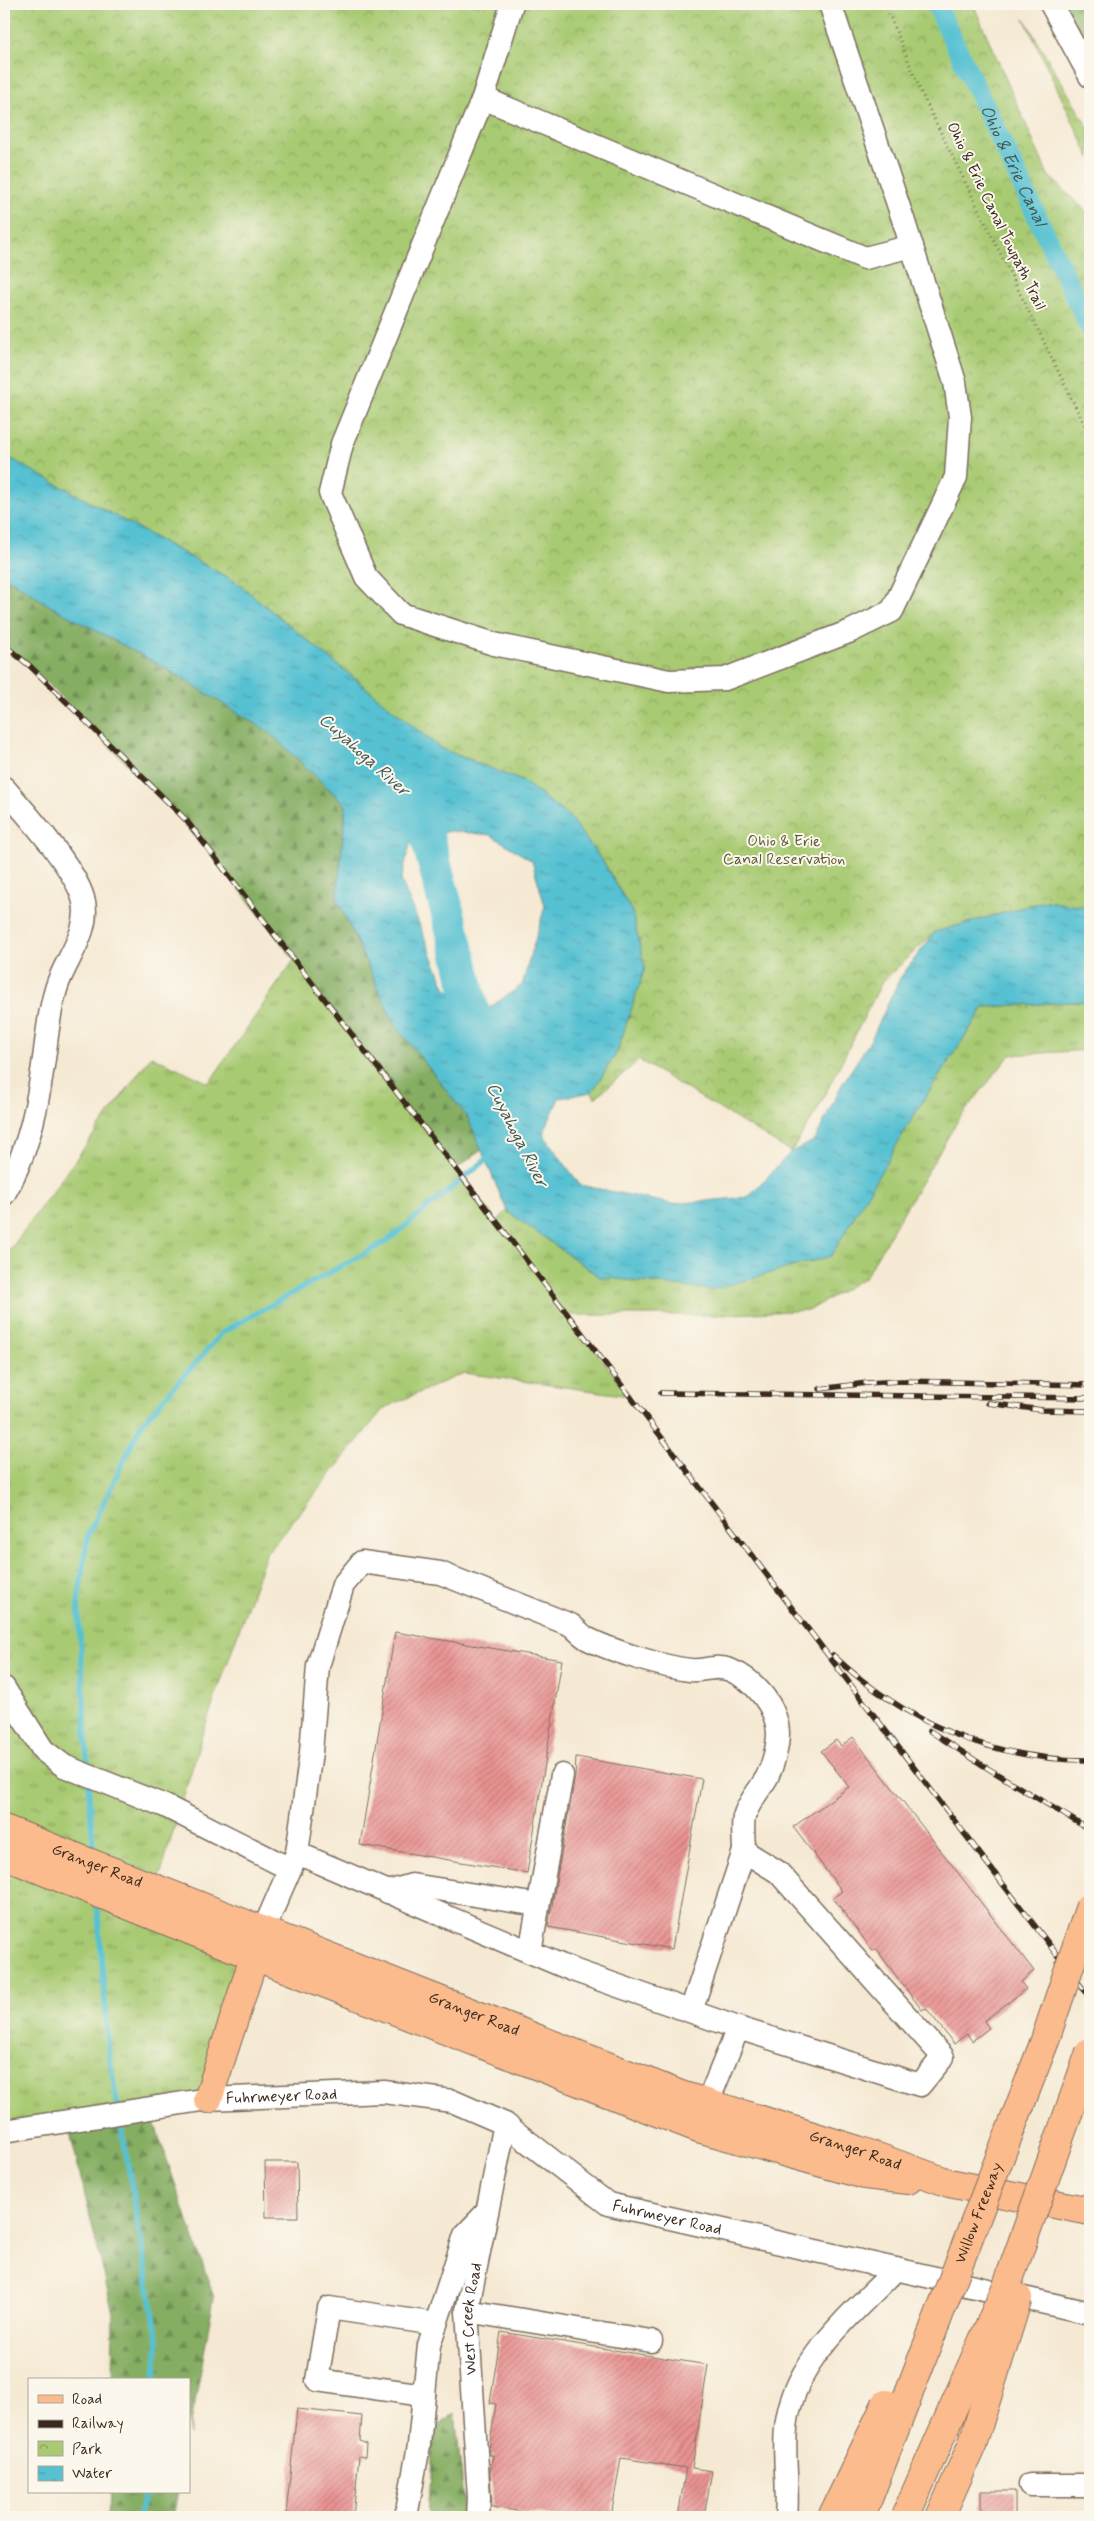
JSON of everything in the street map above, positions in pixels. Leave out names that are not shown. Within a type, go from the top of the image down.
[{"type":"main road","name":"Granger Road","points":[[4,1830],[36,1855],[160,1917],[258,1944],[703,2116],[858,2150],[949,2182],[1090,2211]]},
{"type":"main road","name":"Granger Road","points":[[4,1855],[36,1855],[156,1889],[258,1944]]},
{"type":"main road","name":"Willow Freeway","points":[[861,2517],[1044,2043],[1090,1906]]},
{"type":"main road","points":[[208,2099],[258,1944]]},
{"type":"main road","points":[[832,2517],[873,2435],[1044,2043]]},
{"type":"main road","points":[[905,2517],[1006,2288],[1090,2052]]},
{"type":"main road","points":[[940,2517],[972,2445],[1090,2067]]},
{"type":"street","points":[[512,4],[483,98],[342,444],[330,493],[366,577],[401,614],[494,644],[669,681],[725,679],[851,631],[892,611],[956,476],[960,417],[955,382],[912,246],[830,4]]},
{"type":"street","points":[[1051,4],[1090,76]]},
{"type":"street","points":[[483,98],[865,258],[912,246]]},
{"type":"street","points":[[4,788],[74,875],[84,900],[84,924],[50,1006],[42,1074],[30,1134],[17,1171],[4,1194]]},
{"type":"street","points":[[258,1944],[294,1861],[311,1752],[318,1666],[343,1585],[362,1562],[440,1573],[571,1625],[587,1639],[612,1648],[660,1664],[684,1669],[692,1670],[713,1666],[731,1671],[750,1683],[775,1712],[778,1735],[775,1754],[767,1777],[744,1817],[744,1851],[690,2011]]},
{"type":"street","points":[[4,1688],[43,1750],[64,1766],[165,1806],[294,1861],[388,1892],[530,1952],[738,2028],[920,2085],[942,2056],[778,1872],[744,1851]]},
{"type":"street","points":[[530,1952],[562,1775]]},
{"type":"street","points":[[388,1892],[412,1885],[538,1905]]},
{"type":"street","points":[[703,2116],[738,2028]]},
{"type":"street","name":"Fuhrmeyer Road","points":[[4,2131],[98,2114],[208,2099],[384,2092],[452,2101],[504,2124],[608,2204],[1090,2312]]},
{"type":"street","name":"West Creek Road","points":[[478,2517],[479,2498],[466,2311],[504,2124]]},
{"type":"street","points":[[406,2517],[430,2346],[465,2235],[486,2214]]},
{"type":"street","points":[[786,2517],[788,2492],[786,2430],[790,2402],[803,2375],[820,2349],[896,2269]]},
{"type":"street","points":[[424,2395],[317,2380],[329,2308],[436,2324]]},
{"type":"street","points":[[466,2311],[651,2341]]},
{"type":"street","points":[[1030,2485],[1090,2485]]},
{"type":"path","name":"Ohio & Erie Canal Towpath Trail","points":[[885,4],[921,92],[1090,436]]},
{"type":"green space","name":"Ohio & Erie Canal Reservation","points":[[4,4],[973,4],[1048,175],[1090,215],[1090,908],[1046,901],[935,932],[882,982],[816,1112],[791,1152],[639,1060],[595,1098],[592,1092],[617,1052],[632,912],[604,863],[569,817],[524,782],[440,748],[236,582],[4,455]]},
{"type":"green space","points":[[1051,4],[1090,4],[1090,76]]},
{"type":"green space","points":[[1024,18],[1090,131],[1090,158]]},
{"type":"green space","points":[[4,575],[50,606],[165,668],[269,732],[346,805],[337,899],[394,1023],[468,1118],[481,1150],[456,1169],[231,878],[169,806],[30,666],[4,645]]},
{"type":"green space","points":[[294,960],[497,1221],[507,1211],[600,1277],[922,1102],[984,1007],[1090,1001],[1090,1050],[1010,1055],[958,1120],[865,1277],[810,1310],[713,1315],[568,1315],[630,1396],[464,1373],[384,1408],[266,1554],[203,1732],[156,1889],[254,1956],[208,2099],[4,2131],[4,1258],[151,1056],[209,1083]]},
{"type":"green space","points":[[149,2107],[214,2298],[190,2430],[190,2378],[112,2378],[113,2313],[67,2120]]},
{"type":"green space","points":[[455,2413],[464,2498],[461,2517],[428,2517],[434,2430]]},
{"type":"green space","points":[[111,2494],[178,2494],[173,2517],[106,2517]]},
{"type":"water","points":[[4,455],[236,582],[440,748],[524,782],[569,817],[604,863],[632,912],[645,968],[617,1052],[592,1092],[559,1098],[543,1134],[580,1185],[672,1204],[748,1197],[791,1152],[815,1140],[841,1086],[872,1038],[900,978],[935,932],[1046,901],[1090,908],[1090,1001],[984,1007],[922,1102],[831,1256],[711,1290],[600,1277],[507,1211],[468,1118],[394,1023],[337,899],[346,805],[269,732],[165,668],[50,606],[4,575]],"holes":[[[450,831],[491,835],[532,861],[545,906],[522,985],[489,1008],[464,1004],[445,987],[401,880],[411,840]]]},
{"type":"building","points":[[395,1632],[562,1660],[527,1873],[360,1845]]},
{"type":"building","points":[[853,1737],[1034,1971],[1021,1982],[1026,1989],[984,2021],[989,2028],[972,2041],[967,2034],[954,2044],[926,2008],[922,2010],[876,1949],[873,1951],[833,1898],[842,1891],[793,1827],[849,1787],[821,1751],[836,1740],[841,1746]]},
{"type":"building","points":[[576,1757],[702,1779],[672,1949],[548,1927],[575,1777]]},
{"type":"building","points":[[265,2162],[297,2162],[298,2217],[266,2217]]},
{"type":"building","points":[[501,2332],[708,2365],[692,2468],[712,2471],[704,2517],[678,2517],[686,2468],[621,2458],[611,2517],[556,2517],[492,2507],[490,2472],[493,2455],[489,2455],[489,2450],[496,2404],[490,2403]]},
{"type":"building","points":[[297,2409],[362,2416],[360,2441],[366,2444],[365,2457],[359,2456],[353,2517],[300,2517],[300,2515],[286,2514]]},
{"type":"building","points":[[981,2491],[1015,2491],[1015,2517],[981,2517]]},
{"type":"waterway","name":"Ohio & Erie Canal","points":[[936,4],[1090,328]]},
{"type":"waterway","name":"Cuyahoga River","points":[[410,796],[418,803],[460,958],[481,1049]]},
{"type":"waterway","points":[[88,1770],[78,1601],[88,1535],[142,1423],[224,1331],[387,1241],[492,1155]]},
{"type":"waterway","points":[[88,1782],[94,1855]]},
{"type":"waterway","points":[[97,1902],[109,2053],[118,2109]]},
{"type":"waterway","points":[[120,2118],[158,2340],[155,2378]]},
{"type":"waterway","points":[[138,2517],[145,2494]]},
{"type":"railway","points":[[4,645],[30,666],[186,820],[497,1222],[1090,1998]]},
{"type":"railway","points":[[820,1389],[901,1381],[1090,1385]]},
{"type":"railway","points":[[661,1393],[1090,1398]]},
{"type":"railway","points":[[988,1403],[1042,1410],[1090,1411]]},
{"type":"railway","points":[[833,1655],[860,1679],[889,1700],[951,1733],[984,1745],[1018,1753],[1054,1759],[1090,1760]]},
{"type":"railway","points":[[930,1731],[1090,1830]]}]
